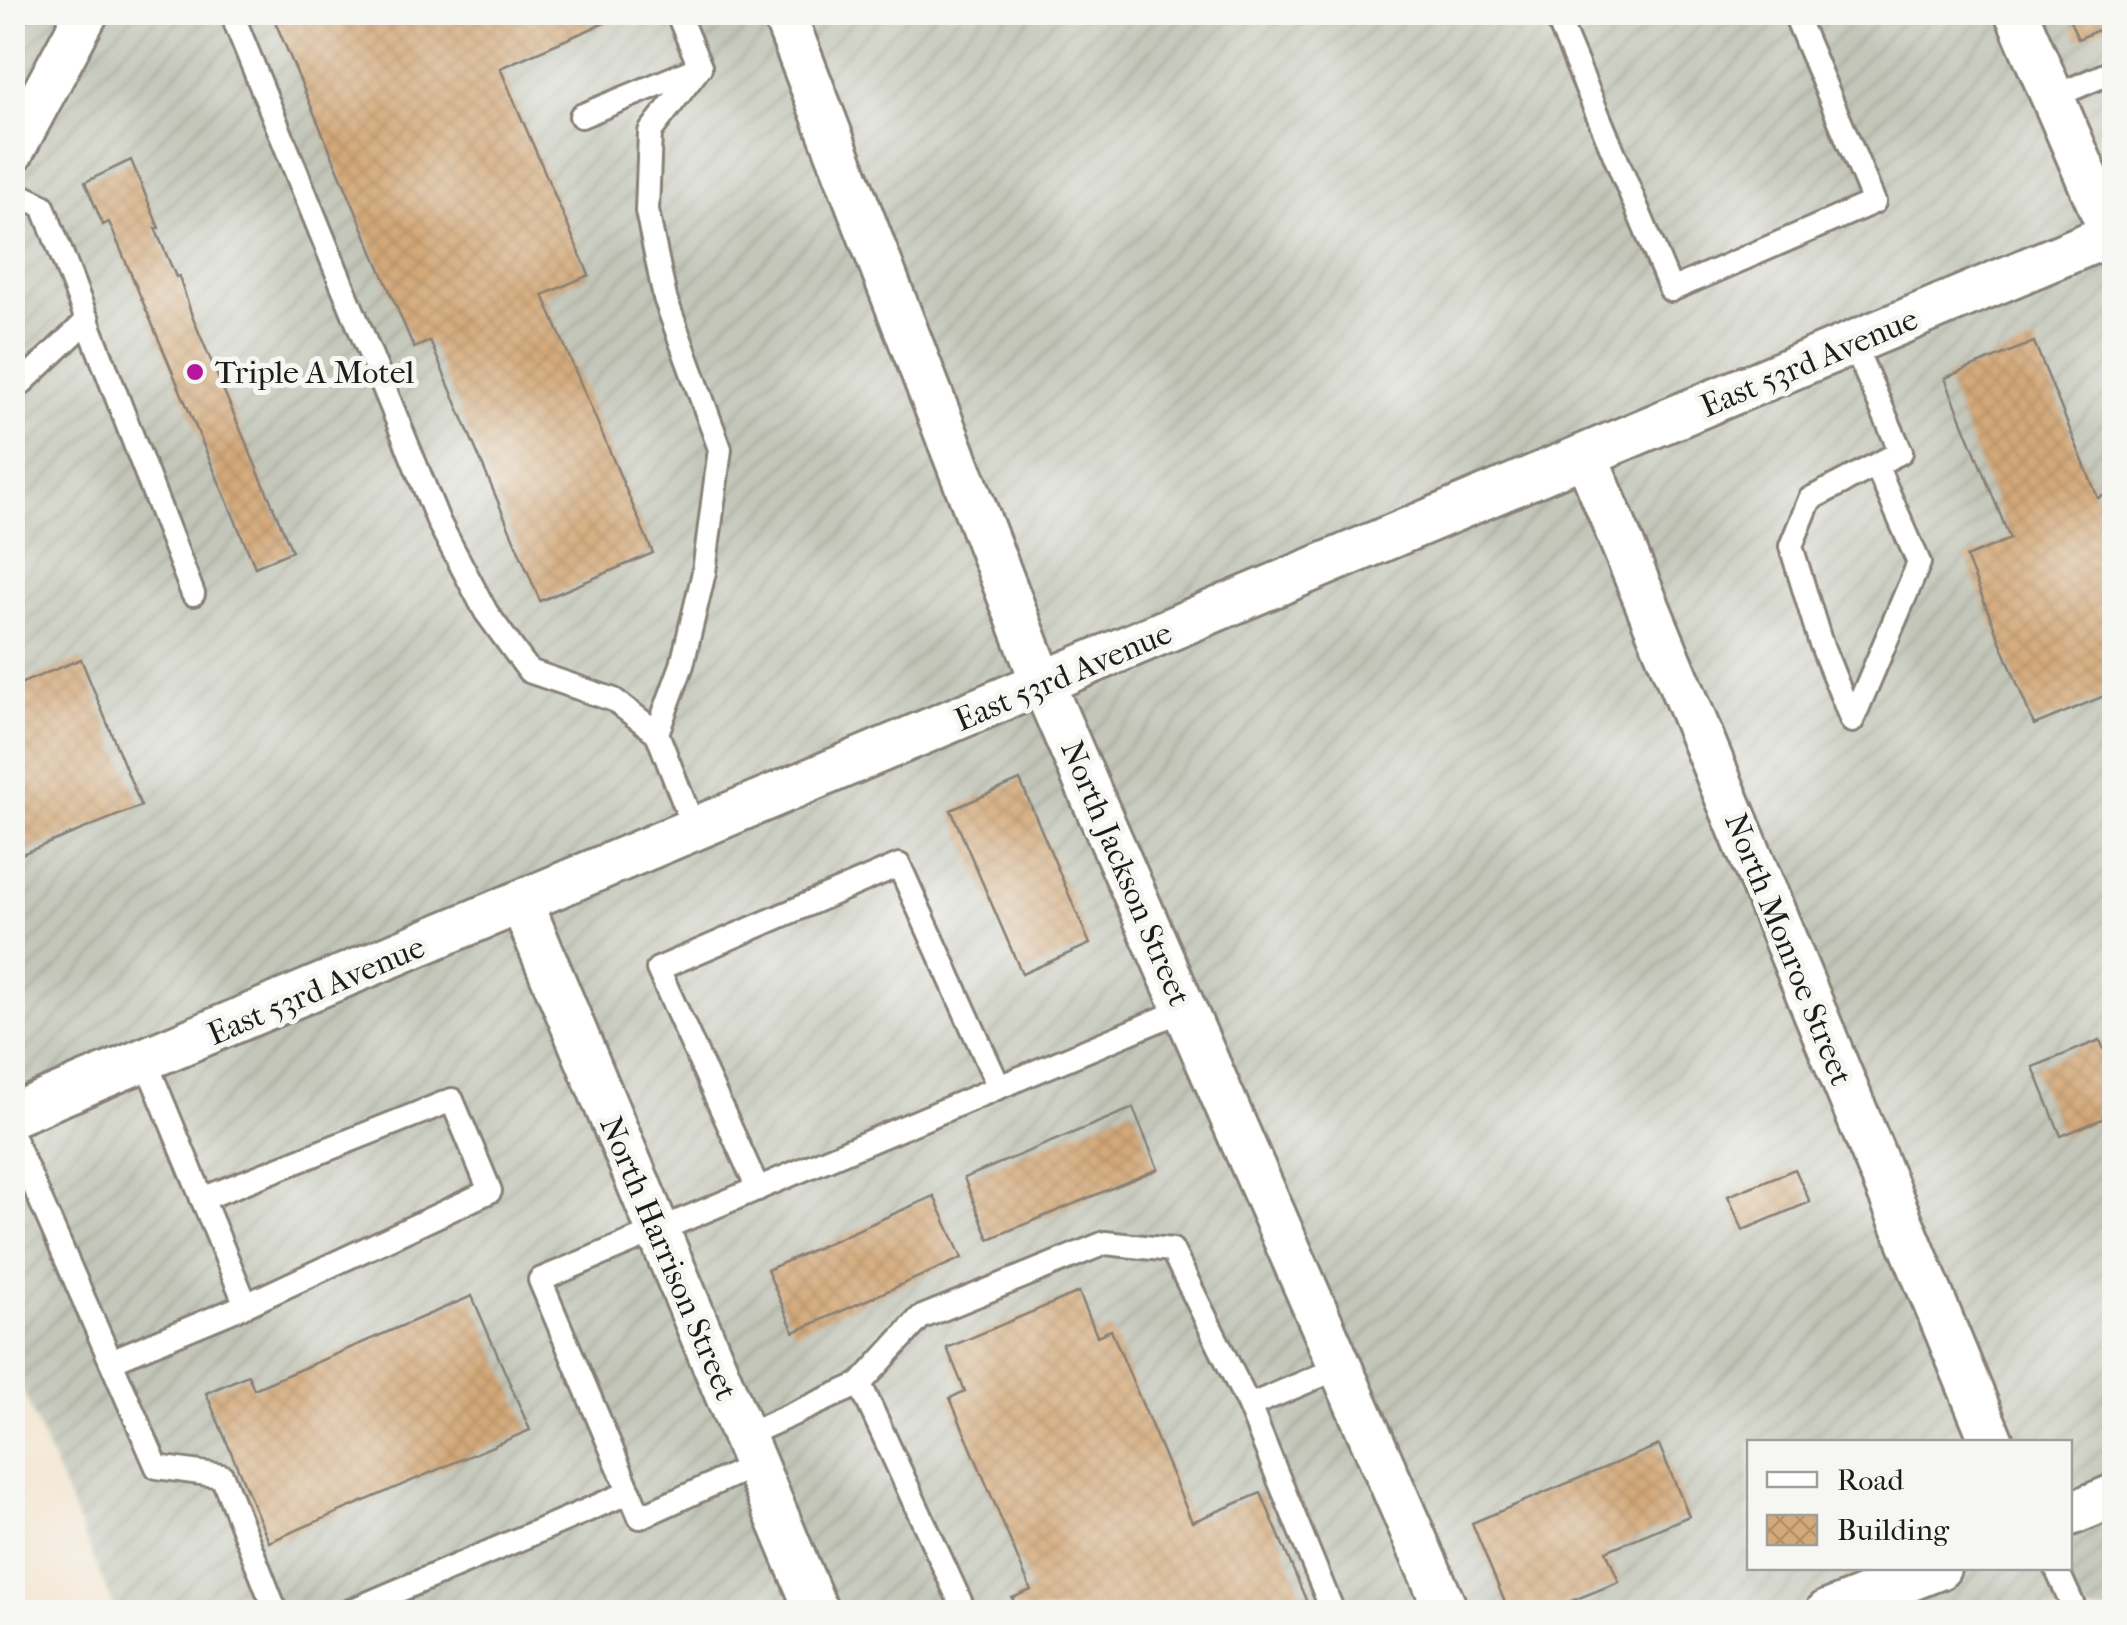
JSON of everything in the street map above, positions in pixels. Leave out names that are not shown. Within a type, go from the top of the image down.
[{"type":"street","points":[[12,152],[87,12]]},
{"type":"street","name":"North Jackson Street","points":[[783,12],[1044,684],[1447,1612]]},
{"type":"street","points":[[2016,12],[2114,235]]},
{"type":"street","name":"East 53rd Avenue","points":[[12,1116],[2114,235]]},
{"type":"street","name":"North Monroe Street","points":[[1586,456],[1991,1440]]},
{"type":"street","name":"North Harrison Street","points":[[522,904],[817,1612]]},
{"type":"street","points":[[2072,1513],[2114,1496]]},
{"type":"street","points":[[1827,1612],[1934,1570]]},
{"type":"lane","points":[[239,12],[236,24],[439,523],[486,612],[529,671],[614,700],[657,733],[695,831]]},
{"type":"lane","points":[[677,12],[700,67]]},
{"type":"lane","points":[[1555,12],[1671,290],[1874,202],[1794,12]]},
{"type":"lane","points":[[657,733],[682,664],[704,572],[720,449],[665,298],[646,211],[650,132],[700,67]]},
{"type":"lane","points":[[581,116],[700,67]]},
{"type":"lane","points":[[2053,97],[2114,71]]},
{"type":"lane","points":[[12,191],[43,206],[193,594]]},
{"type":"lane","points":[[12,392],[88,320]]},
{"type":"lane","points":[[1854,343],[1901,452],[1876,464],[1810,498],[1791,546],[1820,641],[1852,720],[1919,563],[1876,464]]},
{"type":"lane","points":[[758,1188],[658,968],[898,865],[999,1088]]},
{"type":"lane","points":[[1185,1009],[540,1280],[640,1516],[860,1384],[920,1318],[1104,1243],[1172,1250],[1249,1406],[1333,1612]]},
{"type":"lane","points":[[146,1062],[246,1305]]},
{"type":"lane","points":[[111,1361],[246,1305],[490,1191],[452,1100],[202,1199]]},
{"type":"lane","points":[[12,1136],[158,1467],[222,1476],[276,1612]]},
{"type":"lane","points":[[1249,1406],[1340,1367]]},
{"type":"lane","points":[[860,1384],[964,1612]]},
{"type":"lane","points":[[348,1612],[630,1492]]},
{"type":"lane","points":[[2057,1570],[2076,1612]]},
{"type":"shaded area","points":[[12,13],[2114,13],[2114,1612],[116,1612],[13,1367]]},
{"type":"building","points":[[271,12],[630,12],[500,68],[589,275],[543,295],[653,553],[540,601],[430,341],[414,348]]},
{"type":"building","points":[[2066,12],[2114,12],[2114,23],[2078,39]]},
{"type":"building","name":"Triple A Motel","points":[[131,160],[159,228],[155,228],[176,277],[179,276],[192,316],[292,551],[255,567],[109,222],[103,225],[85,182]]},
{"type":"building","points":[[2034,342],[2098,498],[2114,491],[2114,692],[2034,725],[1966,557],[2010,539],[1945,378]]},
{"type":"building","points":[[81,659],[141,806],[12,858],[12,687]]},
{"type":"building","points":[[1020,780],[1090,944],[1022,974],[951,810]]},
{"type":"building","points":[[2100,1040],[2114,1075],[2114,1114],[2061,1136],[2033,1067]]},
{"type":"building","points":[[1133,1108],[1158,1169],[989,1239],[964,1178]]},
{"type":"building","points":[[1795,1169],[1810,1202],[1743,1230],[1728,1196]]},
{"type":"building","points":[[934,1196],[962,1258],[794,1332],[767,1270]]},
{"type":"building","points":[[1079,1292],[1097,1336],[1111,1330],[1192,1522],[1261,1493],[1311,1612],[1018,1612],[1012,1598],[1031,1590],[950,1398],[965,1391],[947,1348]]},
{"type":"building","points":[[472,1296],[530,1430],[269,1542],[206,1393],[248,1375],[254,1389]]},
{"type":"building","points":[[1659,1445],[1689,1516],[1606,1551],[1619,1582],[1544,1612],[1509,1612],[1472,1523]]},
{"type":"place","name":"Triple A Motel","points":[[195,372]]}]
